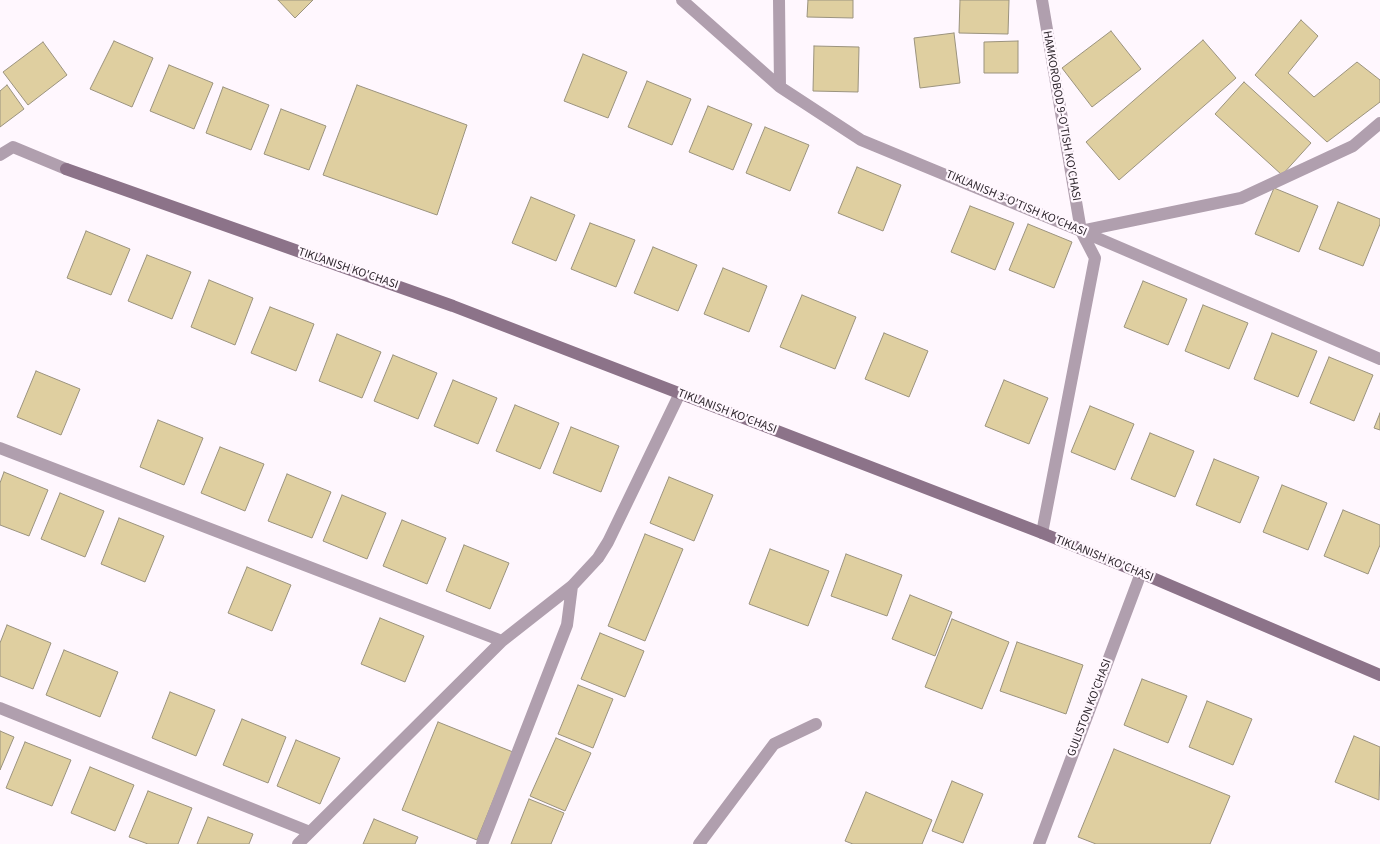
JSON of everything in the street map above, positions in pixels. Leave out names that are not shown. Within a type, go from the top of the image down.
[{"type":"street","name":"TIKLANISH 3-O'TISH KO'CHASI","points":[[682,0],[780,87],[861,140],[1081,231],[1380,359]]},
{"type":"street","points":[[779,0],[780,87]]},
{"type":"street","name":"HAMKOROBOD 9-O'TISH KO'CHASI","points":[[1042,0],[1081,231],[1095,258],[1042,534]]},
{"type":"street","points":[[1081,231],[1242,198],[1353,146],[1380,123]]},
{"type":"street","name":"TIKLANISH KO'CHASI","points":[[0,156],[13,147],[66,170],[454,306],[1141,573],[1380,675]]},
{"type":"street","points":[[298,844],[502,641],[572,586],[598,558],[608,542],[680,393]]},
{"type":"street","points":[[0,448],[502,641]]},
{"type":"street","name":"GULISTON KO'CHASI","points":[[1039,844],[1141,573]]},
{"type":"street","points":[[482,844],[567,625],[572,586]]},
{"type":"street","points":[[0,708],[310,832]]},
{"type":"street","points":[[699,844],[774,744],[816,724]]},
{"type":"building","points":[[278,0],[313,0],[295,18]]},
{"type":"building","points":[[808,0],[853,0],[853,18],[807,17]]},
{"type":"building","points":[[960,0],[1009,0],[1008,34],[959,33]]},
{"type":"building","points":[[1301,20],[1318,36],[1288,73],[1314,97],[1357,62],[1380,80],[1380,102],[1327,142],[1255,75]]},
{"type":"building","points":[[1111,31],[1141,69],[1092,107],[1062,68]]},
{"type":"building","points":[[954,33],[960,83],[920,88],[914,38]]},
{"type":"building","points":[[1203,40],[1236,78],[1119,180],[1086,142]]},
{"type":"building","points":[[114,41],[153,58],[132,107],[90,89]]},
{"type":"building","points":[[1018,41],[1018,73],[984,73],[984,42]]},
{"type":"building","points":[[43,42],[67,75],[28,105],[3,72]]},
{"type":"building","points":[[814,46],[859,47],[858,92],[813,91]]},
{"type":"building","points":[[583,54],[627,72],[608,118],[564,101]]},
{"type":"building","points":[[169,65],[213,83],[194,129],[150,111]]},
{"type":"building","points":[[647,81],[691,99],[672,145],[628,127]]},
{"type":"building","points":[[1244,82],[1311,143],[1282,175],[1215,114]]},
{"type":"building","points":[[7,85],[24,109],[0,127],[0,91]]},
{"type":"building","points":[[357,85],[467,125],[437,215],[323,175]]},
{"type":"building","points":[[223,87],[269,105],[251,150],[206,133]]},
{"type":"building","points":[[708,106],[752,124],[733,170],[689,152]]},
{"type":"building","points":[[281,109],[326,126],[309,170],[264,154]]},
{"type":"building","points":[[765,127],[809,145],[790,191],[746,173]]},
{"type":"building","points":[[857,167],[901,185],[883,231],[838,213]]},
{"type":"building","points":[[1274,188],[1318,206],[1299,252],[1255,234]]},
{"type":"building","points":[[531,197],[575,215],[556,261],[512,243]]},
{"type":"building","points":[[1338,202],[1380,219],[1380,224],[1363,266],[1319,249]]},
{"type":"building","points":[[970,206],[1014,223],[995,270],[951,252]]},
{"type":"building","points":[[590,223],[635,240],[616,287],[571,269]]},
{"type":"building","points":[[1028,224],[1072,242],[1054,288],[1009,270]]},
{"type":"building","points":[[86,231],[130,249],[111,295],[67,278]]},
{"type":"building","points":[[653,247],[697,265],[678,311],[634,293]]},
{"type":"building","points":[[147,255],[191,272],[172,319],[128,301]]},
{"type":"building","points":[[723,268],[767,286],[749,332],[704,314]]},
{"type":"building","points":[[209,280],[253,298],[235,345],[191,327]]},
{"type":"building","points":[[1143,281],[1187,299],[1168,345],[1124,327]]},
{"type":"building","points":[[802,295],[856,317],[835,369],[780,347]]},
{"type":"building","points":[[1203,305],[1248,323],[1229,369],[1185,351]]},
{"type":"building","points":[[270,307],[314,324],[296,371],[251,353]]},
{"type":"building","points":[[884,333],[928,351],[909,397],[865,379]]},
{"type":"building","points":[[1272,333],[1317,351],[1298,397],[1254,379]]},
{"type":"building","points":[[337,334],[381,352],[362,398],[319,381]]},
{"type":"building","points":[[393,355],[437,373],[418,419],[374,401]]},
{"type":"building","points":[[1329,357],[1373,375],[1354,421],[1310,403]]},
{"type":"building","points":[[36,371],[80,389],[61,435],[17,417]]},
{"type":"building","points":[[453,380],[497,398],[478,444],[434,426]]},
{"type":"building","points":[[1004,380],[1048,398],[1029,444],[985,426]]},
{"type":"building","points":[[515,405],[559,423],[540,469],[496,451]]},
{"type":"building","points":[[1090,406],[1134,424],[1115,470],[1071,452]]},
{"type":"building","points":[[1380,413],[1380,430],[1374,428]]},
{"type":"building","points":[[158,420],[203,438],[184,485],[140,467]]},
{"type":"building","points":[[571,427],[619,446],[601,492],[553,473]]},
{"type":"building","points":[[1150,433],[1194,451],[1175,497],[1131,479]]},
{"type":"building","points":[[220,447],[264,464],[245,511],[201,493]]},
{"type":"building","points":[[1214,459],[1259,477],[1240,523],[1196,505]]},
{"type":"building","points":[[4,472],[48,490],[29,536],[0,525],[0,483]]},
{"type":"building","points":[[287,474],[331,492],[312,538],[268,521]]},
{"type":"building","points":[[669,477],[713,495],[694,541],[650,523]]},
{"type":"building","points":[[1282,485],[1327,503],[1308,550],[1263,532]]},
{"type":"building","points":[[60,493],[104,511],[85,557],[41,539]]},
{"type":"building","points":[[342,495],[386,513],[367,559],[323,541]]},
{"type":"building","points":[[1343,510],[1380,525],[1380,545],[1368,574],[1324,556]]},
{"type":"building","points":[[119,518],[164,536],[145,582],[101,564]]},
{"type":"building","points":[[402,520],[446,538],[427,584],[383,566]]},
{"type":"building","points":[[645,534],[683,549],[645,641],[608,626]]},
{"type":"building","points":[[464,545],[509,563],[490,609],[446,591]]},
{"type":"building","points":[[770,549],[829,571],[808,626],[749,604]]},
{"type":"building","points":[[846,554],[902,575],[887,616],[831,596]]},
{"type":"building","points":[[247,567],[291,585],[272,631],[228,613]]},
{"type":"building","points":[[910,595],[952,612],[935,656],[892,639]]},
{"type":"building","points":[[380,618],[424,636],[405,682],[361,664]]},
{"type":"building","points":[[952,619],[1009,642],[982,709],[925,687]]},
{"type":"building","points":[[7,625],[51,643],[33,689],[0,676],[0,643]]},
{"type":"building","points":[[600,633],[644,651],[625,697],[581,679]]},
{"type":"building","points":[[1017,642],[1083,665],[1066,714],[1000,691]]},
{"type":"building","points":[[64,650],[118,672],[100,717],[46,695]]},
{"type":"building","points":[[1142,679],[1187,696],[1168,743],[1124,725]]},
{"type":"building","points":[[578,685],[613,699],[593,748],[558,734]]},
{"type":"building","points":[[170,692],[215,710],[196,756],[152,738]]},
{"type":"building","points":[[1207,701],[1252,719],[1233,765],[1189,747]]},
{"type":"building","points":[[242,719],[286,737],[268,783],[223,765]]},
{"type":"building","points":[[438,722],[513,752],[477,840],[402,810]]},
{"type":"building","points":[[0,731],[14,737],[0,770]]},
{"type":"building","points":[[1354,736],[1380,747],[1379,800],[1335,782]]},
{"type":"building","points":[[556,738],[591,753],[565,811],[530,796]]},
{"type":"building","points":[[296,740],[340,758],[320,804],[277,786]]},
{"type":"building","points":[[25,742],[71,760],[52,806],[6,788]]},
{"type":"building","points":[[1114,749],[1230,796],[1210,844],[1096,844],[1078,837]]},
{"type":"building","points":[[90,767],[134,785],[115,831],[71,813]]},
{"type":"building","points":[[952,781],[983,794],[963,843],[932,831]]},
{"type":"building","points":[[148,791],[192,808],[178,844],[148,844],[129,837]]},
{"type":"building","points":[[866,792],[932,820],[922,844],[853,844],[845,841]]},
{"type":"building","points":[[529,799],[564,813],[551,844],[511,844]]},
{"type":"building","points":[[208,817],[253,834],[249,844],[197,844]]},
{"type":"building","points":[[374,819],[418,837],[415,844],[363,844]]}]
